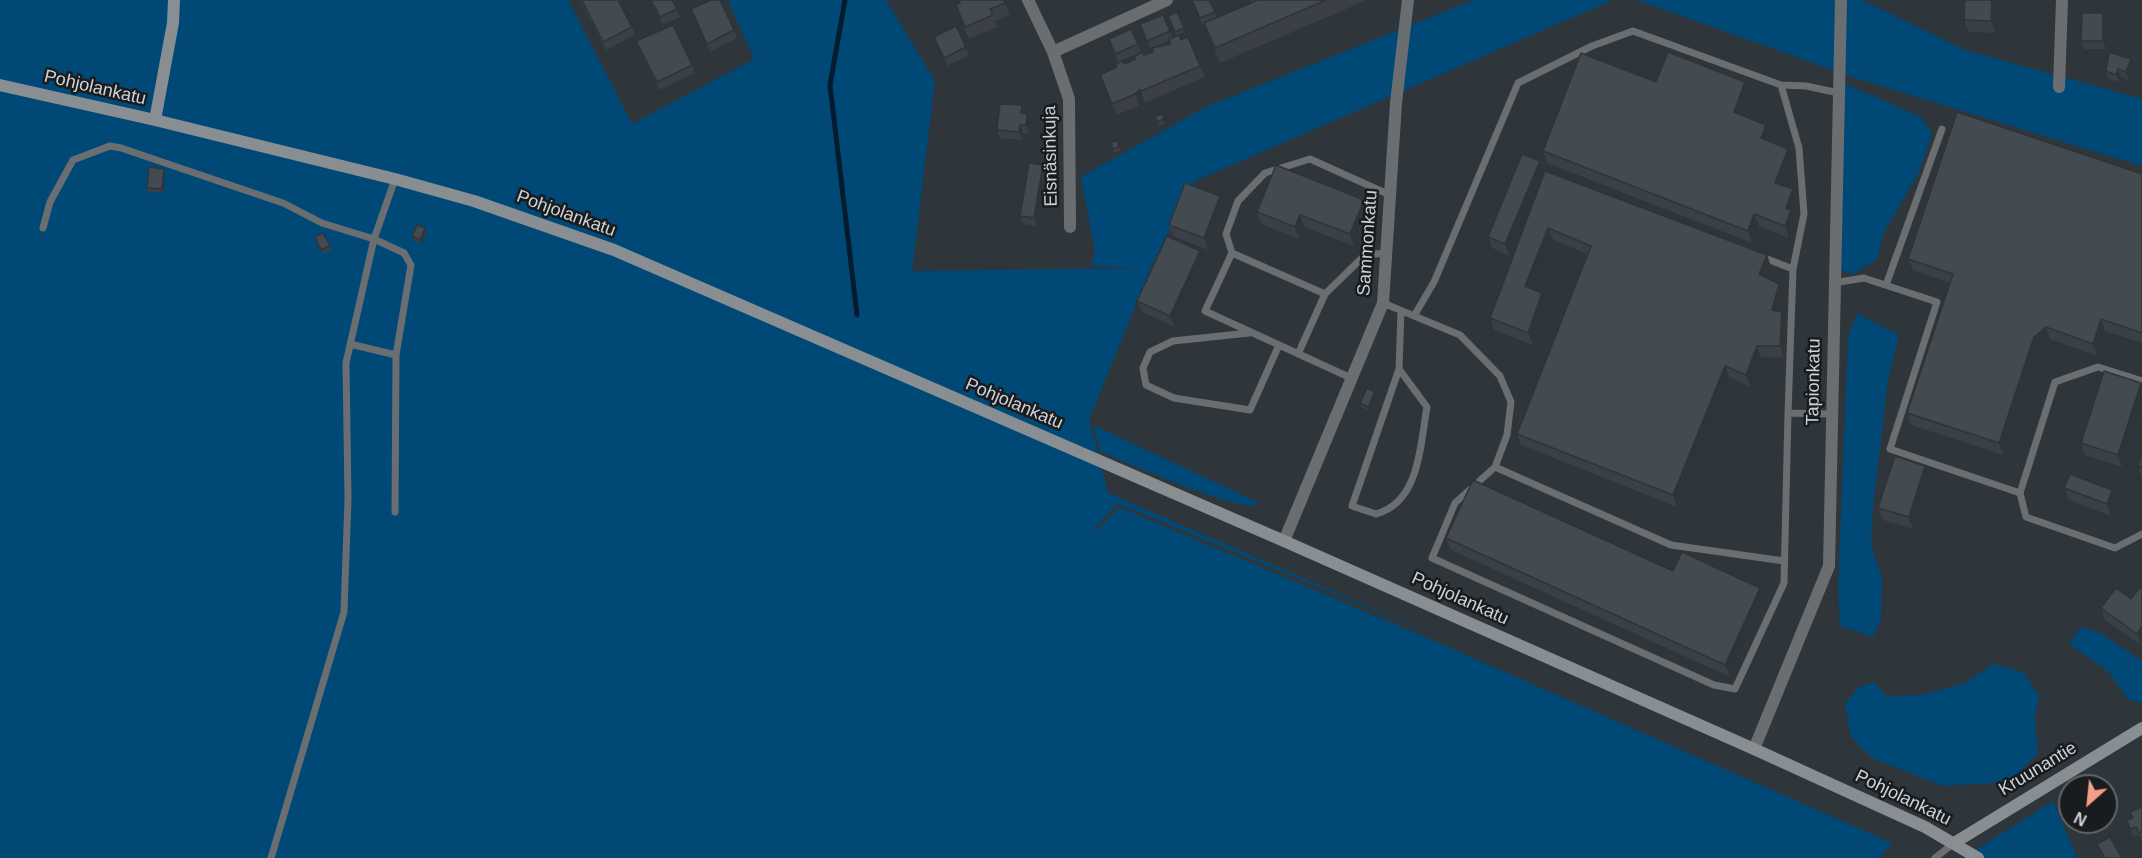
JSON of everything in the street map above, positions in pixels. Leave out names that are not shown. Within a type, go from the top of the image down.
[{"type":"main road","points":[[155,120],[173,23],[174,0]]},
{"type":"main road","name":"Pohjolankatu","points":[[0,85],[155,120],[395,179],[474,201],[614,250],[1284,541],[1754,749],[1868,800],[1954,843],[1978,858]]},
{"type":"main road","name":"Kruunantie","points":[[1954,843],[2142,728]]},
{"type":"street","name":"Eisnäsinkuja","points":[[1028,0],[1053,52],[1069,99],[1070,226]]},
{"type":"street","points":[[1053,52],[1167,0]]},
{"type":"street","name":"Sammonkatu","points":[[1284,541],[1383,303],[1396,103],[1407,0]]},
{"type":"street","name":"Tapionkatu","points":[[1754,749],[1829,566],[1833,283],[1841,0]]},
{"type":"street","points":[[2059,87],[2061,0]]},
{"type":"lane","points":[[1414,316],[1434,282],[1518,83],[1592,46],[1633,31],[1781,86],[1806,86],[1839,93]]},
{"type":"lane","points":[[1383,303],[1460,335],[1500,376],[1510,402],[1507,435],[1495,467],[1455,503],[1432,558],[1714,685],[1735,689],[1784,583],[1793,269],[1804,214],[1799,148],[1781,86]]},
{"type":"lane","points":[[1886,285],[1942,129]]},
{"type":"lane","points":[[43,228],[50,201],[73,160],[110,146],[283,202],[322,223],[374,239],[404,253],[411,265],[396,355],[395,512]]},
{"type":"lane","points":[[1351,378],[1205,311],[1232,252],[1226,234],[1238,201],[1265,173],[1310,159],[1390,195]]},
{"type":"lane","points":[[271,858],[344,612],[348,499],[346,363],[374,239],[395,179]]},
{"type":"lane","points":[[1232,252],[1325,294]]},
{"type":"lane","points":[[1750,252],[1793,269]]},
{"type":"lane","points":[[1298,354],[1325,294],[1365,255],[1386,253]]},
{"type":"lane","points":[[1833,283],[1864,278],[1937,302],[1890,449],[2020,493]]},
{"type":"lane","points":[[1399,369],[1427,407],[1412,482],[1397,505],[1376,514],[1352,506],[1399,369],[1401,311]]},
{"type":"lane","points":[[1251,333],[1173,341],[1149,352],[1143,368],[1146,385],[1174,398],[1250,411],[1279,345]]},
{"type":"lane","points":[[350,344],[396,355]]},
{"type":"lane","points":[[2142,381],[2098,367],[2055,382],[2020,493],[2026,517],[2115,548],[2142,534]]},
{"type":"lane","points":[[1788,413],[1832,414]]},
{"type":"lane","points":[[1495,467],[1671,545],[1784,561]]},
{"type":"lane","points":[[1935,858],[1954,843]]},
{"type":"shaded area","points":[[0,0],[568,0],[632,124],[754,59],[728,0],[886,0],[935,81],[912,271],[1149,268],[1091,266],[1095,252],[1081,177],[1208,106],[1474,0],[1613,0],[1195,181],[1151,267],[1089,420],[1108,493],[1448,641],[1117,503],[1094,529],[1097,530],[1119,507],[1446,646],[1892,843],[1879,858],[0,858]]},
{"type":"shaded area","points":[[1637,0],[1862,0],[1965,50],[2142,99],[2142,166],[1852,77]]},
{"type":"shaded area","points":[[1843,83],[1921,117],[1932,133],[1919,173],[1885,230],[1876,260],[1853,274],[1838,269]]},
{"type":"shaded area","points":[[1857,313],[1899,335],[1888,380],[1873,507],[1871,546],[1882,578],[1881,619],[1873,637],[1840,626],[1838,590],[1848,336]]},
{"type":"shaded area","points":[[1093,425],[1257,502],[1257,505],[1246,505],[1207,494],[1106,454],[1100,451]]},
{"type":"shaded area","points":[[2081,627],[2102,634],[2142,661],[2142,703],[2128,699],[2108,671],[2069,644]]},
{"type":"shaded area","points":[[1993,664],[2023,672],[2039,695],[2035,718],[2038,753],[2009,782],[1943,786],[1872,758],[1851,737],[1845,704],[1859,687],[1874,682],[1887,697],[1927,694],[1965,683]]},
{"type":"shaded area","points":[[2053,801],[2058,813],[2058,834],[2067,834],[2077,858],[1963,858]]},
{"type":"building","points":[[582,0],[618,0],[632,27],[603,42]]},
{"type":"building","points":[[651,0],[672,0],[677,9],[660,17]]},
{"type":"building","points":[[711,0],[720,0],[734,30],[707,44],[691,9]]},
{"type":"building","points":[[959,0],[1004,0],[1005,3],[990,9],[993,15],[965,27],[956,5],[960,3]]},
{"type":"building","points":[[1192,0],[1209,0],[1215,12],[1200,18]]},
{"type":"building","points":[[1258,0],[1326,0],[1215,48],[1204,23]]},
{"type":"building","points":[[1965,0],[1992,0],[1991,21],[1964,20]]},
{"type":"building","points":[[1177,12],[1184,28],[1175,32],[1168,16]]},
{"type":"building","points":[[2082,13],[2103,13],[2103,41],[2081,41]]},
{"type":"building","points":[[1163,15],[1170,31],[1147,41],[1140,24]]},
{"type":"building","points":[[673,25],[692,65],[657,82],[636,41]]},
{"type":"building","points":[[956,26],[966,47],[944,58],[934,37]]},
{"type":"building","points":[[1131,29],[1138,44],[1115,54],[1109,39]]},
{"type":"building","points":[[1179,35],[1181,40],[1188,37],[1200,66],[1141,91],[1140,89],[1135,94],[1112,104],[1100,75],[1117,67],[1115,64],[1123,61],[1124,64],[1136,59],[1134,56],[1143,52],[1144,55],[1153,52],[1152,48],[1171,44],[1169,39]]},
{"type":"building","points":[[1668,52],[1745,82],[1734,112],[1766,125],[1761,138],[1788,149],[1775,183],[1793,189],[1786,208],[1791,210],[1785,226],[1754,214],[1748,231],[1543,151],[1581,53],[1656,82]]},
{"type":"building","points":[[2109,52],[2131,59],[2126,72],[2118,69],[2116,75],[2106,71]]},
{"type":"building","points":[[1000,104],[1022,105],[1021,113],[1027,114],[1026,125],[1020,125],[1019,132],[997,130]]},
{"type":"building","points":[[1957,112],[2142,174],[2142,333],[2101,319],[2093,344],[2046,327],[2034,337],[1999,443],[1907,413],[1953,274],[1908,259]]},
{"type":"building","points":[[1162,114],[1164,119],[1157,122],[1155,117]]},
{"type":"building","points":[[1117,141],[1119,147],[1113,149],[1111,142]]},
{"type":"building","points":[[1522,154],[1540,161],[1505,244],[1488,237]]},
{"type":"building","points":[[1029,163],[1043,165],[1034,218],[1020,216]]},
{"type":"building","points":[[1276,165],[1364,200],[1350,234],[1300,215],[1295,227],[1257,212]]},
{"type":"building","points":[[149,167],[164,169],[162,189],[147,188]]},
{"type":"building","points":[[1545,171],[1767,255],[1759,274],[1779,284],[1772,310],[1782,312],[1780,346],[1757,346],[1746,375],[1725,366],[1673,495],[1517,434],[1591,246],[1548,228],[1525,286],[1542,293],[1528,333],[1490,318]]},
{"type":"building","points":[[1185,183],[1220,196],[1204,238],[1169,225]]},
{"type":"building","points":[[417,225],[425,228],[420,240],[412,236]]},
{"type":"building","points":[[323,233],[330,246],[321,250],[315,237]]},
{"type":"building","points":[[1167,236],[1200,251],[1170,316],[1137,301]]},
{"type":"building","points":[[2104,371],[2141,383],[2118,455],[2081,443]]},
{"type":"building","points":[[1367,388],[1375,392],[1368,407],[1360,403]]},
{"type":"building","points":[[2142,453],[2142,468],[2138,466]]},
{"type":"building","points":[[1895,456],[1925,466],[1909,517],[1878,508]]},
{"type":"building","points":[[2070,474],[2112,490],[2107,504],[2064,488]]},
{"type":"building","points":[[1473,480],[1673,571],[1682,552],[1760,588],[1725,665],[1446,538]]},
{"type":"building","points":[[2140,587],[2142,588],[2142,626],[2137,634],[2101,608],[2116,588],[2131,599]]},
{"type":"building","points":[[2142,807],[2142,831],[2139,833],[2136,827],[2130,829],[2127,820],[2133,818],[2130,812]]},
{"type":"building","points":[[2110,837],[2122,858],[2105,858],[2097,844]]},
{"type":"waterway","points":[[845,0],[830,85],[857,315]]}]
